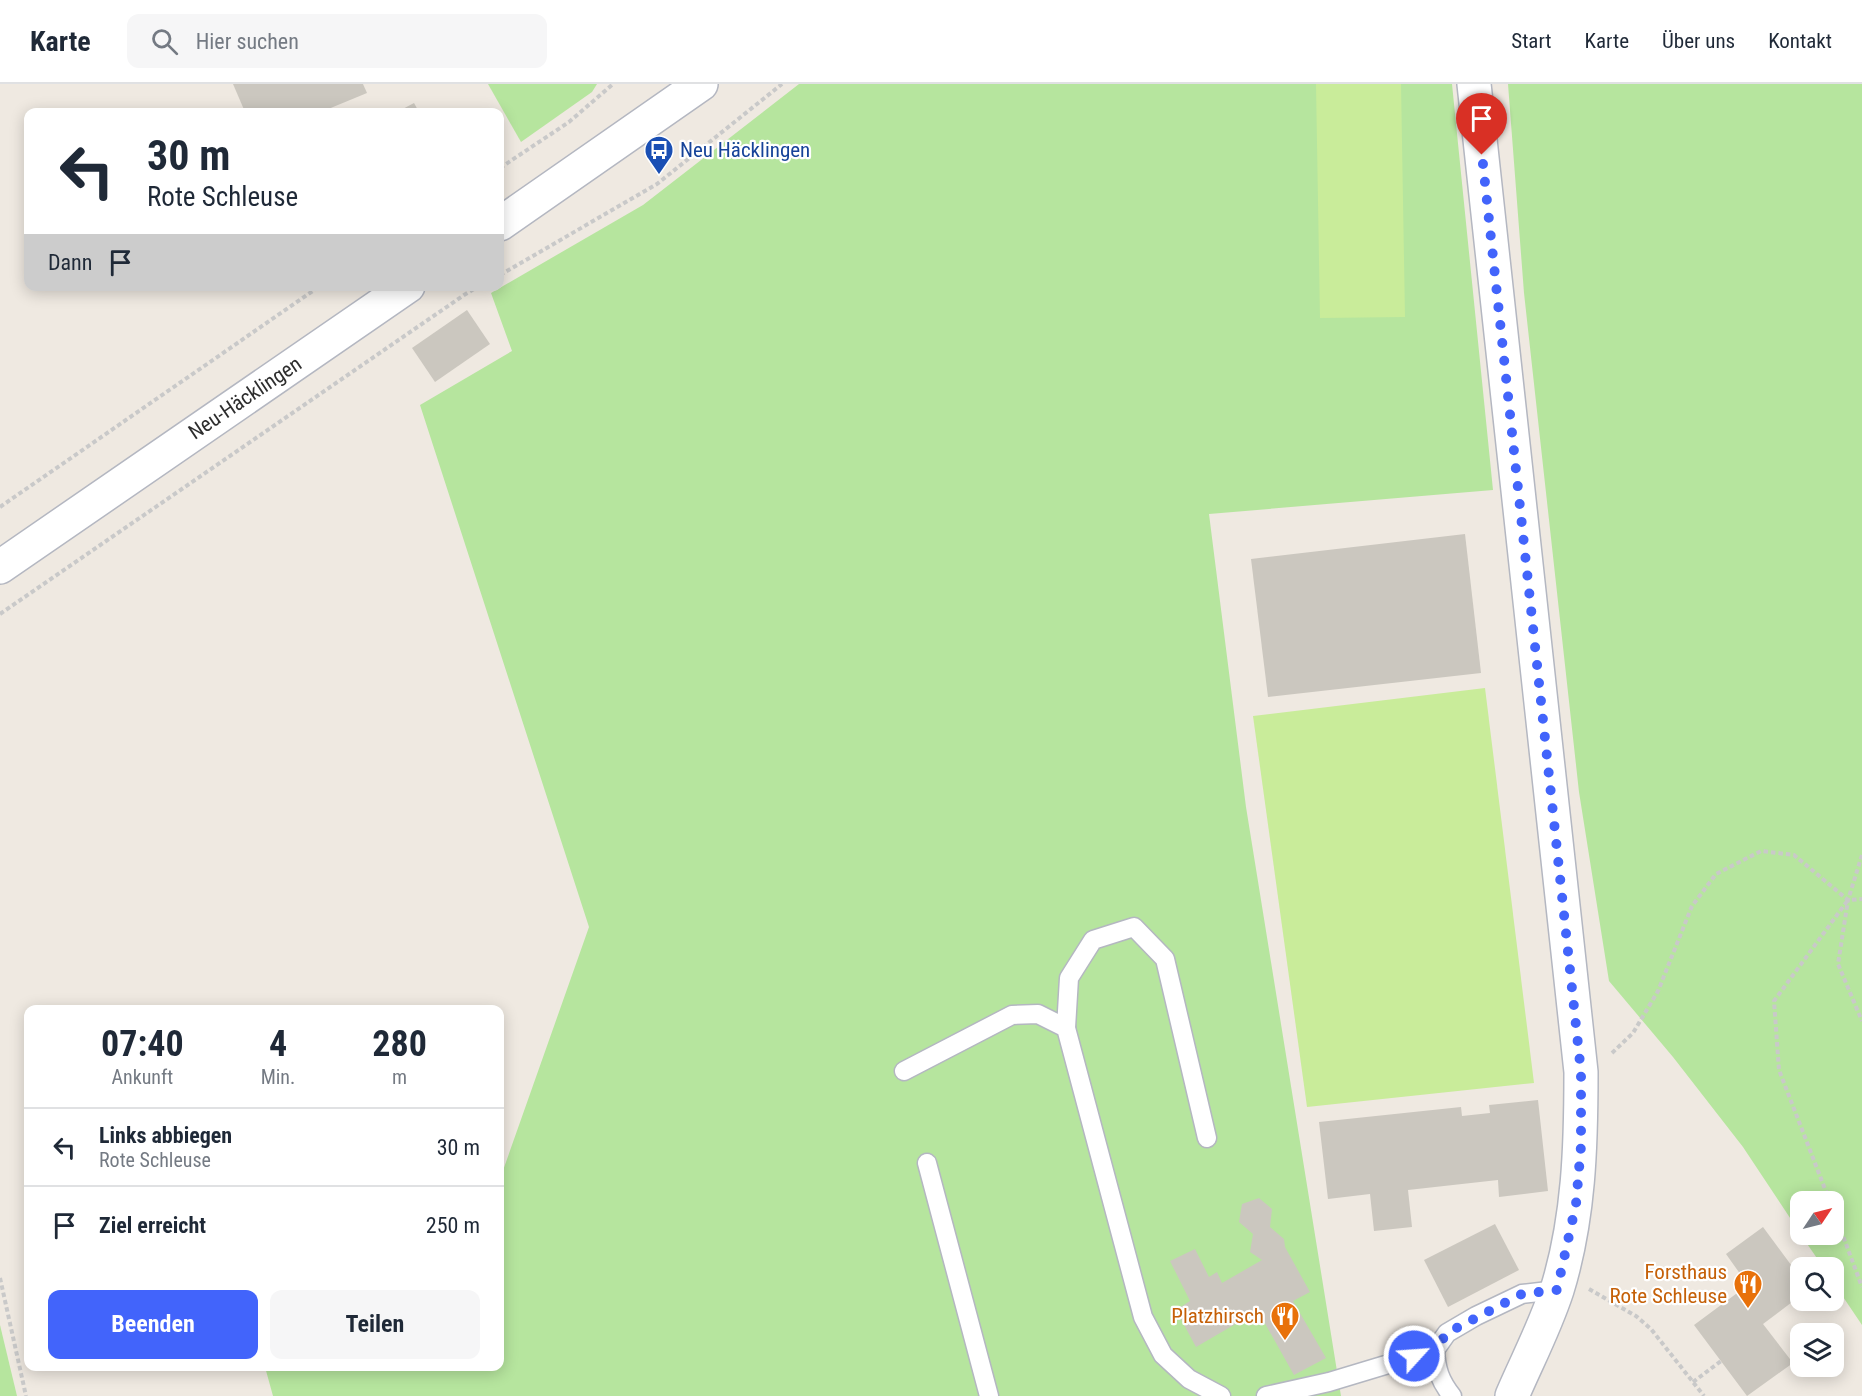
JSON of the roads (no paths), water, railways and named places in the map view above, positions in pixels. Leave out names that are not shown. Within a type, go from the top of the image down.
[{"type":"street","points":[[504,221],[701,84]]},
{"type":"street","points":[[1474,84],[1581,1072],[1581,1146],[1570,1288],[1544,1324],[1512,1396]]},
{"type":"street","name":"Neu-Häcklingen","points":[[0,567],[401,291]]},
{"type":"street","name":"Neu-Häcklingen","points":[[0,544],[81,510]]},
{"type":"lane","points":[[1207,1138],[1165,959],[1134,927],[1093,940],[1070,978],[1066,1028],[1143,1317],[1163,1355],[1189,1379],[1221,1396]]},
{"type":"lane","points":[[904,1071],[1012,1015],[1038,1014],[1066,1028]]},
{"type":"lane","points":[[927,1163],[989,1396]]},
{"type":"lane","points":[[1266,1396],[1329,1382],[1435,1350],[1447,1333],[1522,1294],[1570,1288]]},
{"type":"lane","points":[[1435,1350],[1439,1375],[1452,1396]]},
{"type":"place","name":"Neu Häcklingen","points":[[659,176]]},
{"type":"place","name":"Forsthaus Rote Schleuse","points":[[1748,1310]]},
{"type":"place","name":"Platzhirsch","points":[[1285,1342]]}]
